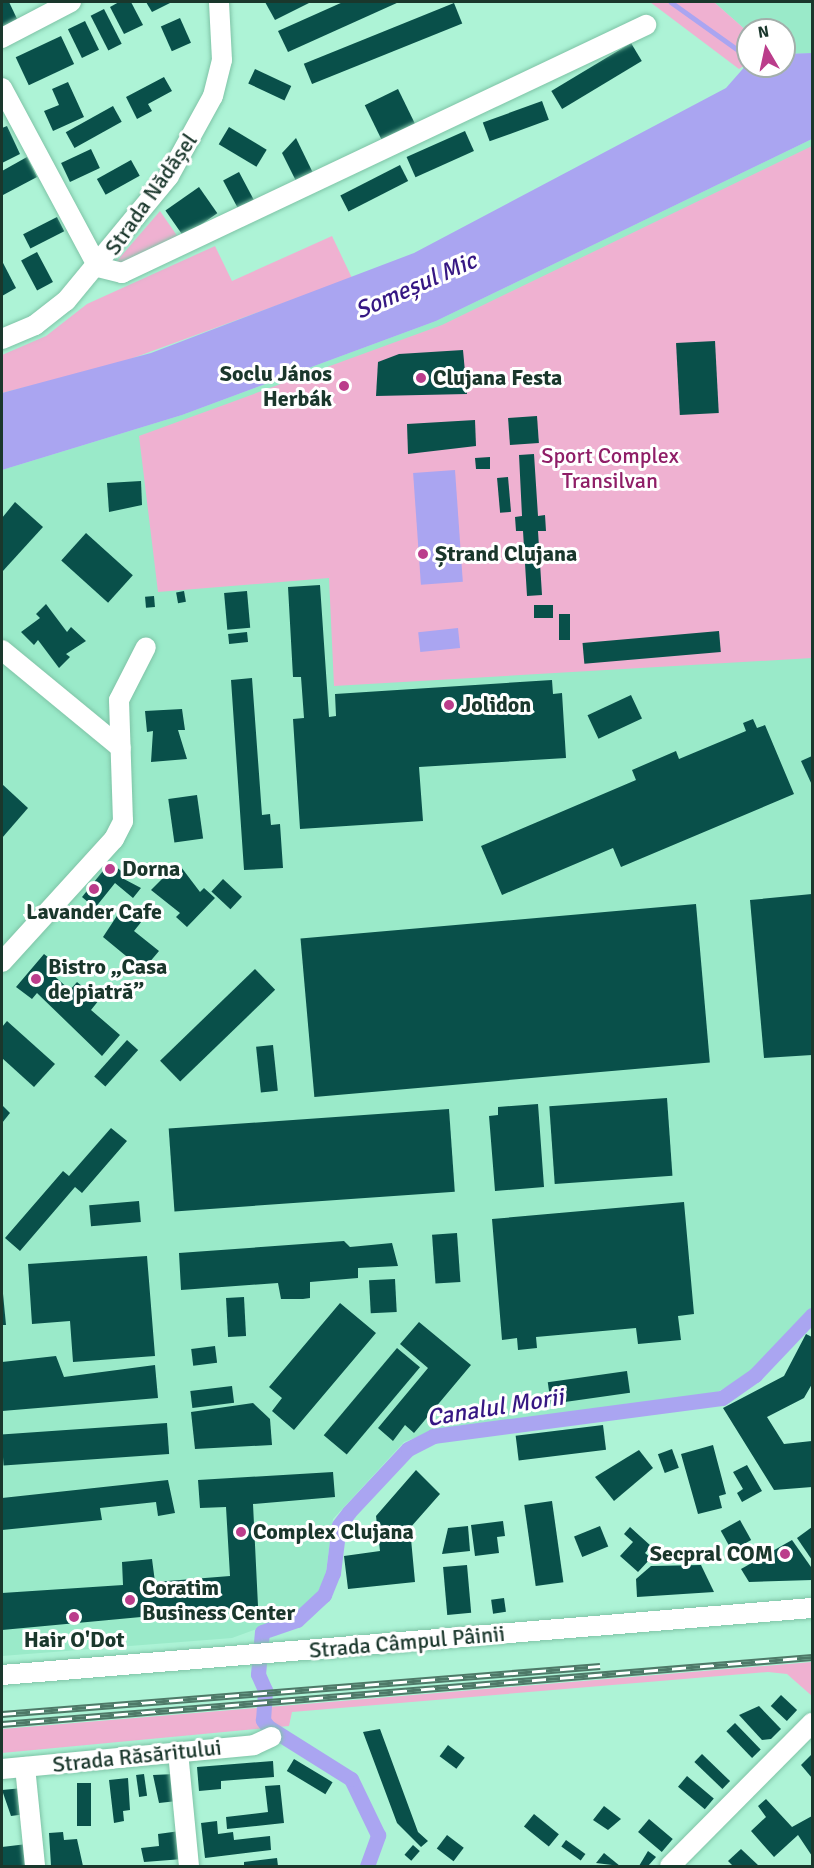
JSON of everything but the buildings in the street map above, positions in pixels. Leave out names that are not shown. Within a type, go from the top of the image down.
[{"type":"street","points":[[2,38],[71,2]]},
{"type":"street","name":"Strada Nădășel","points":[[2,339],[35,325],[98,267],[169,176],[213,96],[222,60],[219,2]]},
{"type":"street","points":[[2,88],[98,267],[111,274],[139,268],[646,26]]},
{"type":"street","points":[[2,962],[114,839],[123,821],[119,700],[146,647]]},
{"type":"street","points":[[2,650],[121,748]]},
{"type":"street","name":"Strada Câmpul Pâinii","points":[[2,1675],[813,1608]]},
{"type":"street","points":[[670,1866],[813,1723]]},
{"type":"street","name":"Strada Răsăritului","points":[[2,1769],[254,1744],[271,1737]]},
{"type":"street","points":[[178,1752],[189,1866]]},
{"type":"street","points":[[25,1767],[35,1866]]},
{"type":"shaded area","points":[[714,2],[812,2],[812,53],[796,54],[796,18],[736,18],[736,21]]},
{"type":"shaded area","points":[[812,139],[812,1310],[748,1375],[712,1395],[433,1431],[404,1442],[333,1519],[325,1579],[314,1598],[289,1617],[232,1638],[2,1656],[2,470],[182,415],[436,321]]},
{"type":"green space","points":[[650,2],[714,2],[736,21],[736,67]]},
{"type":"green space","name":"Sport Complex Transilvan","points":[[812,146],[812,658],[334,686],[329,578],[158,592],[139,436],[442,325]]},
{"type":"green space","points":[[160,211],[180,240],[127,265],[116,262]]},
{"type":"green space","points":[[332,236],[352,278],[114,365],[2,393],[2,355],[46,336],[87,304],[215,246],[232,281]]},
{"type":"green space","points":[[812,1662],[812,1696],[787,1674],[768,1672],[292,1712],[289,1726],[2,1753],[2,1729]]},
{"type":"water","name":"Someșul Mic","points":[[812,53],[812,139],[436,321],[182,415],[2,470],[2,393],[151,353],[414,253],[726,88],[736,77],[796,78],[796,54]]},
{"type":"water","points":[[455,470],[463,582],[421,585],[413,473]]},
{"type":"water","points":[[458,628],[460,648],[420,652],[418,632]]},
{"type":"waterway","points":[[671,2],[736,48]]},
{"type":"waterway","name":"Canalul Morii","points":[[367,1866],[378,1835],[351,1779],[268,1727],[263,1720],[265,1690],[258,1674],[262,1632],[297,1620],[324,1595],[333,1573],[339,1525],[349,1512],[408,1449],[433,1436],[722,1398],[755,1375],[812,1315]]},
{"type":"railway","points":[[2,1724],[812,1657]]},
{"type":"railway","points":[[2,1714],[600,1666]]},
{"type":"place","name":"Clujana Festa","points":[[421,378]]},
{"type":"place","name":"Soclu János Herbák","points":[[344,386]]},
{"type":"place","name":"Ștrand Clujana","points":[[423,554]]},
{"type":"place","name":"Jolidon","points":[[449,705]]},
{"type":"place","name":"Dorna","points":[[110,869]]},
{"type":"place","name":"Lavander Cafe","points":[[94,889]]},
{"type":"place","name":"Bistro „Casa de piatră”","points":[[36,979]]},
{"type":"place","name":"Complex Clujana","points":[[241,1532]]},
{"type":"place","name":"Secpral COM","points":[[785,1554]]},
{"type":"place","name":"Coratim Business Center","points":[[130,1600]]},
{"type":"place","name":"Hair O'Dot","points":[[74,1617]]}]
